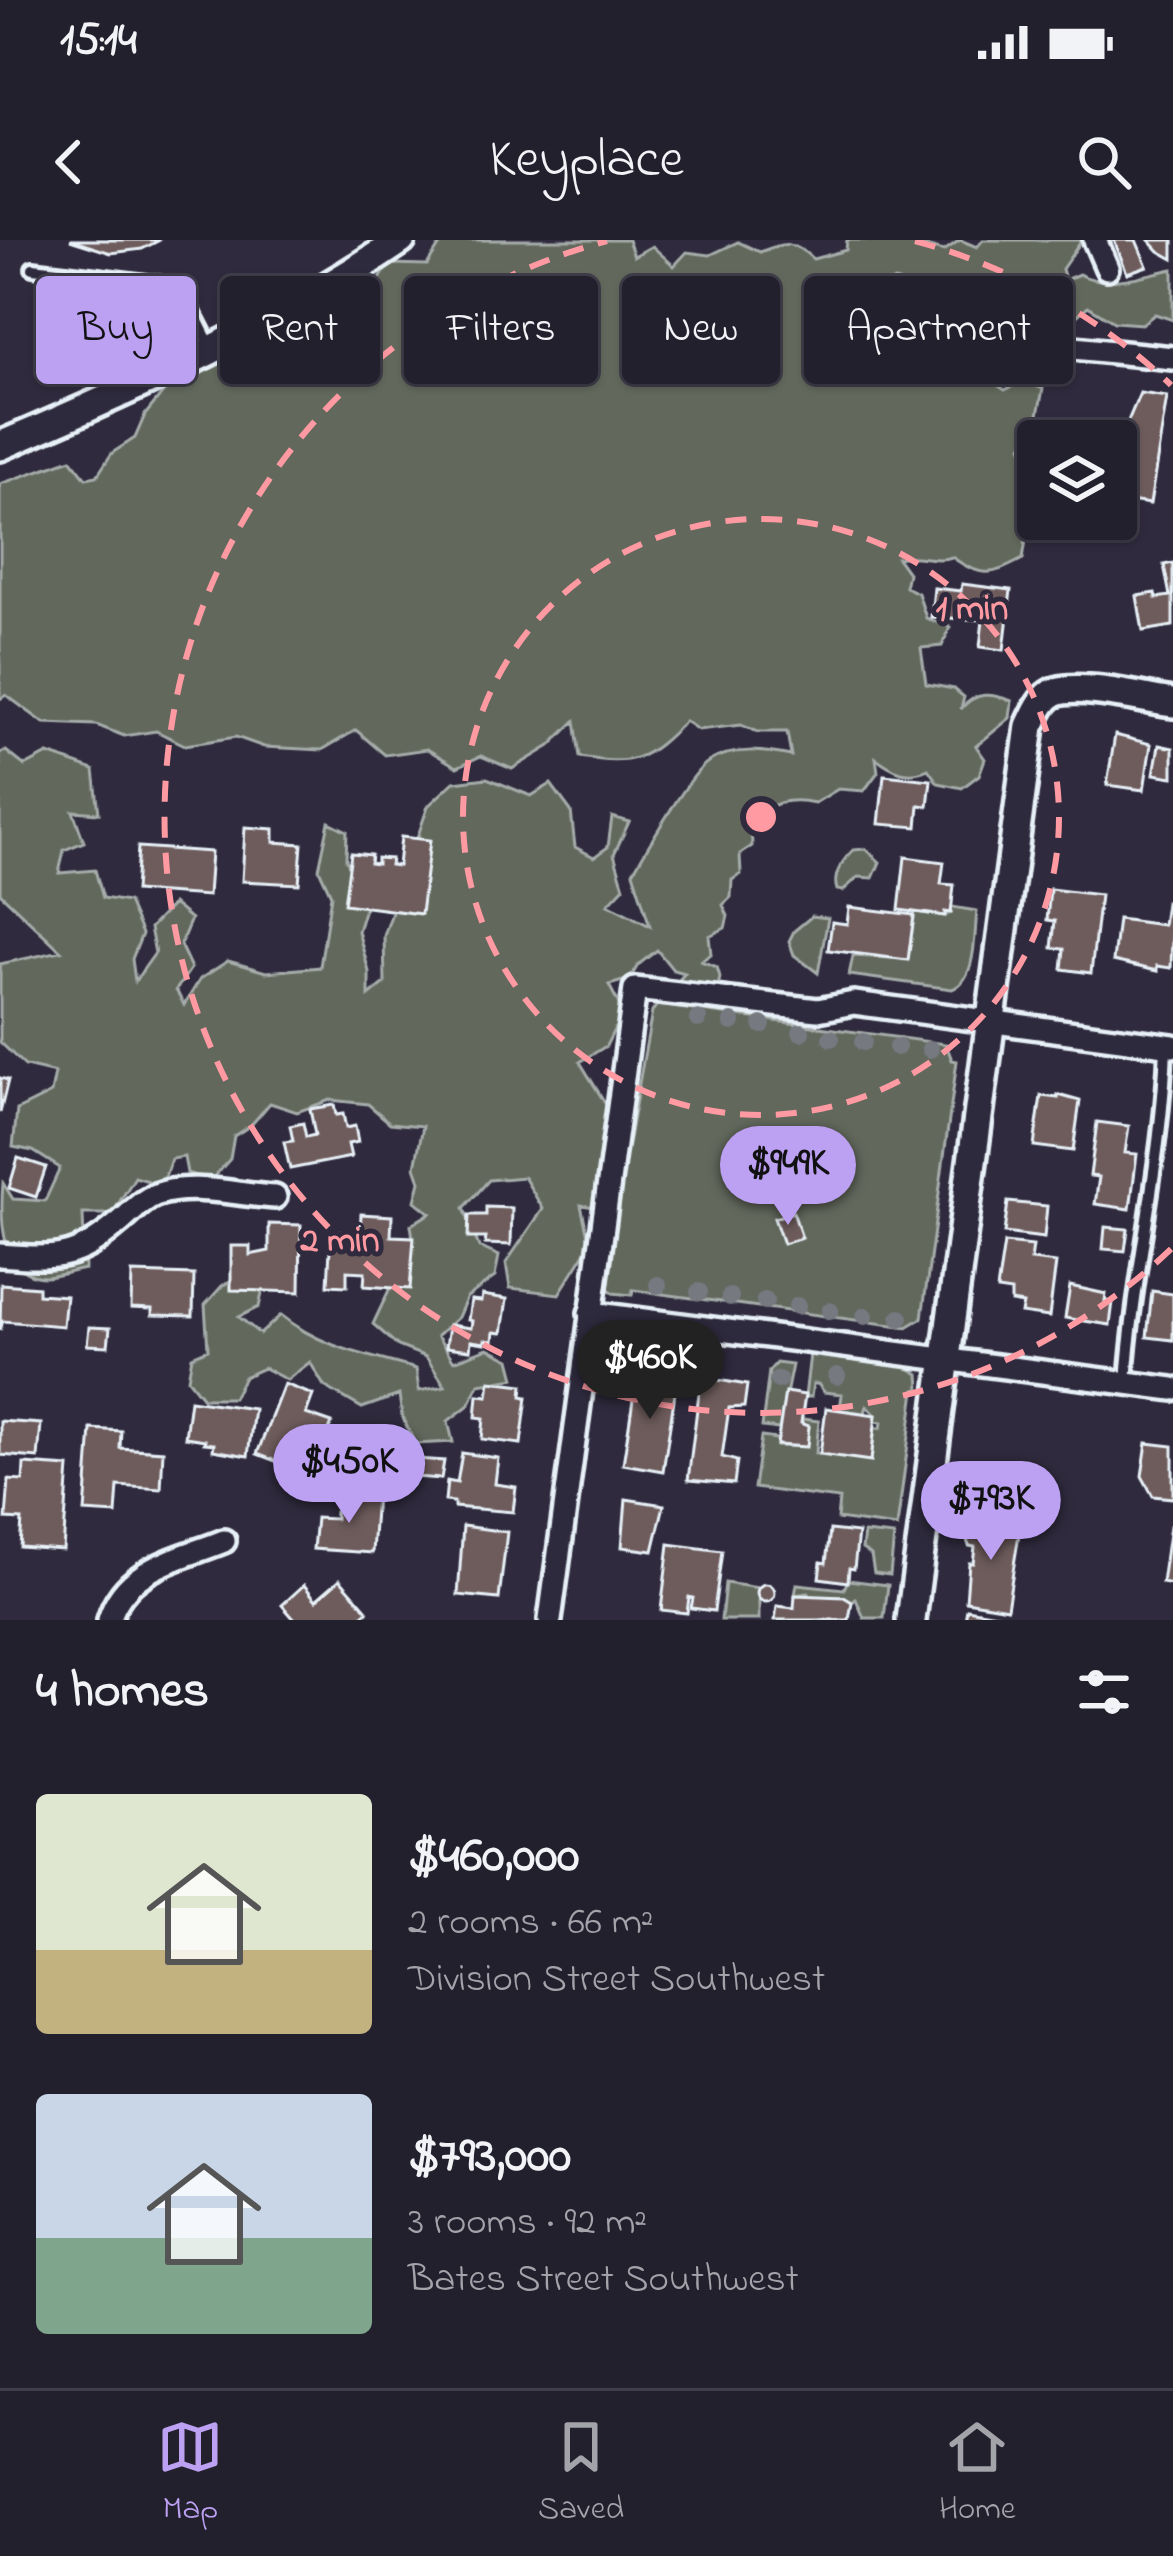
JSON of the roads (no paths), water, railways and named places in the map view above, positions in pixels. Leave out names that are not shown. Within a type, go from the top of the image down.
[{"type":"street","points":[[0,446],[212,348],[342,280],[400,240]]},
{"type":"street","points":[[1095,240],[1107,268]]},
{"type":"street","points":[[1073,348],[1173,358]]},
{"type":"street","points":[[911,1620],[1030,726],[1042,701],[1052,694],[1077,690],[1173,703]]},
{"type":"street","points":[[550,1620],[635,988],[818,1010],[854,1003],[1170,1046]]},
{"type":"street","points":[[0,1255],[53,1259],[76,1254],[152,1196],[176,1190],[275,1197]]},
{"type":"street","points":[[590,1313],[1173,1389]]},
{"type":"street","points":[[109,1620],[128,1583],[157,1565],[224,1541]]},
{"type":"lane","points":[[33,268],[180,286],[212,348]]},
{"type":"lane","points":[[1126,1382],[1130,1321],[1170,1046]]}]
